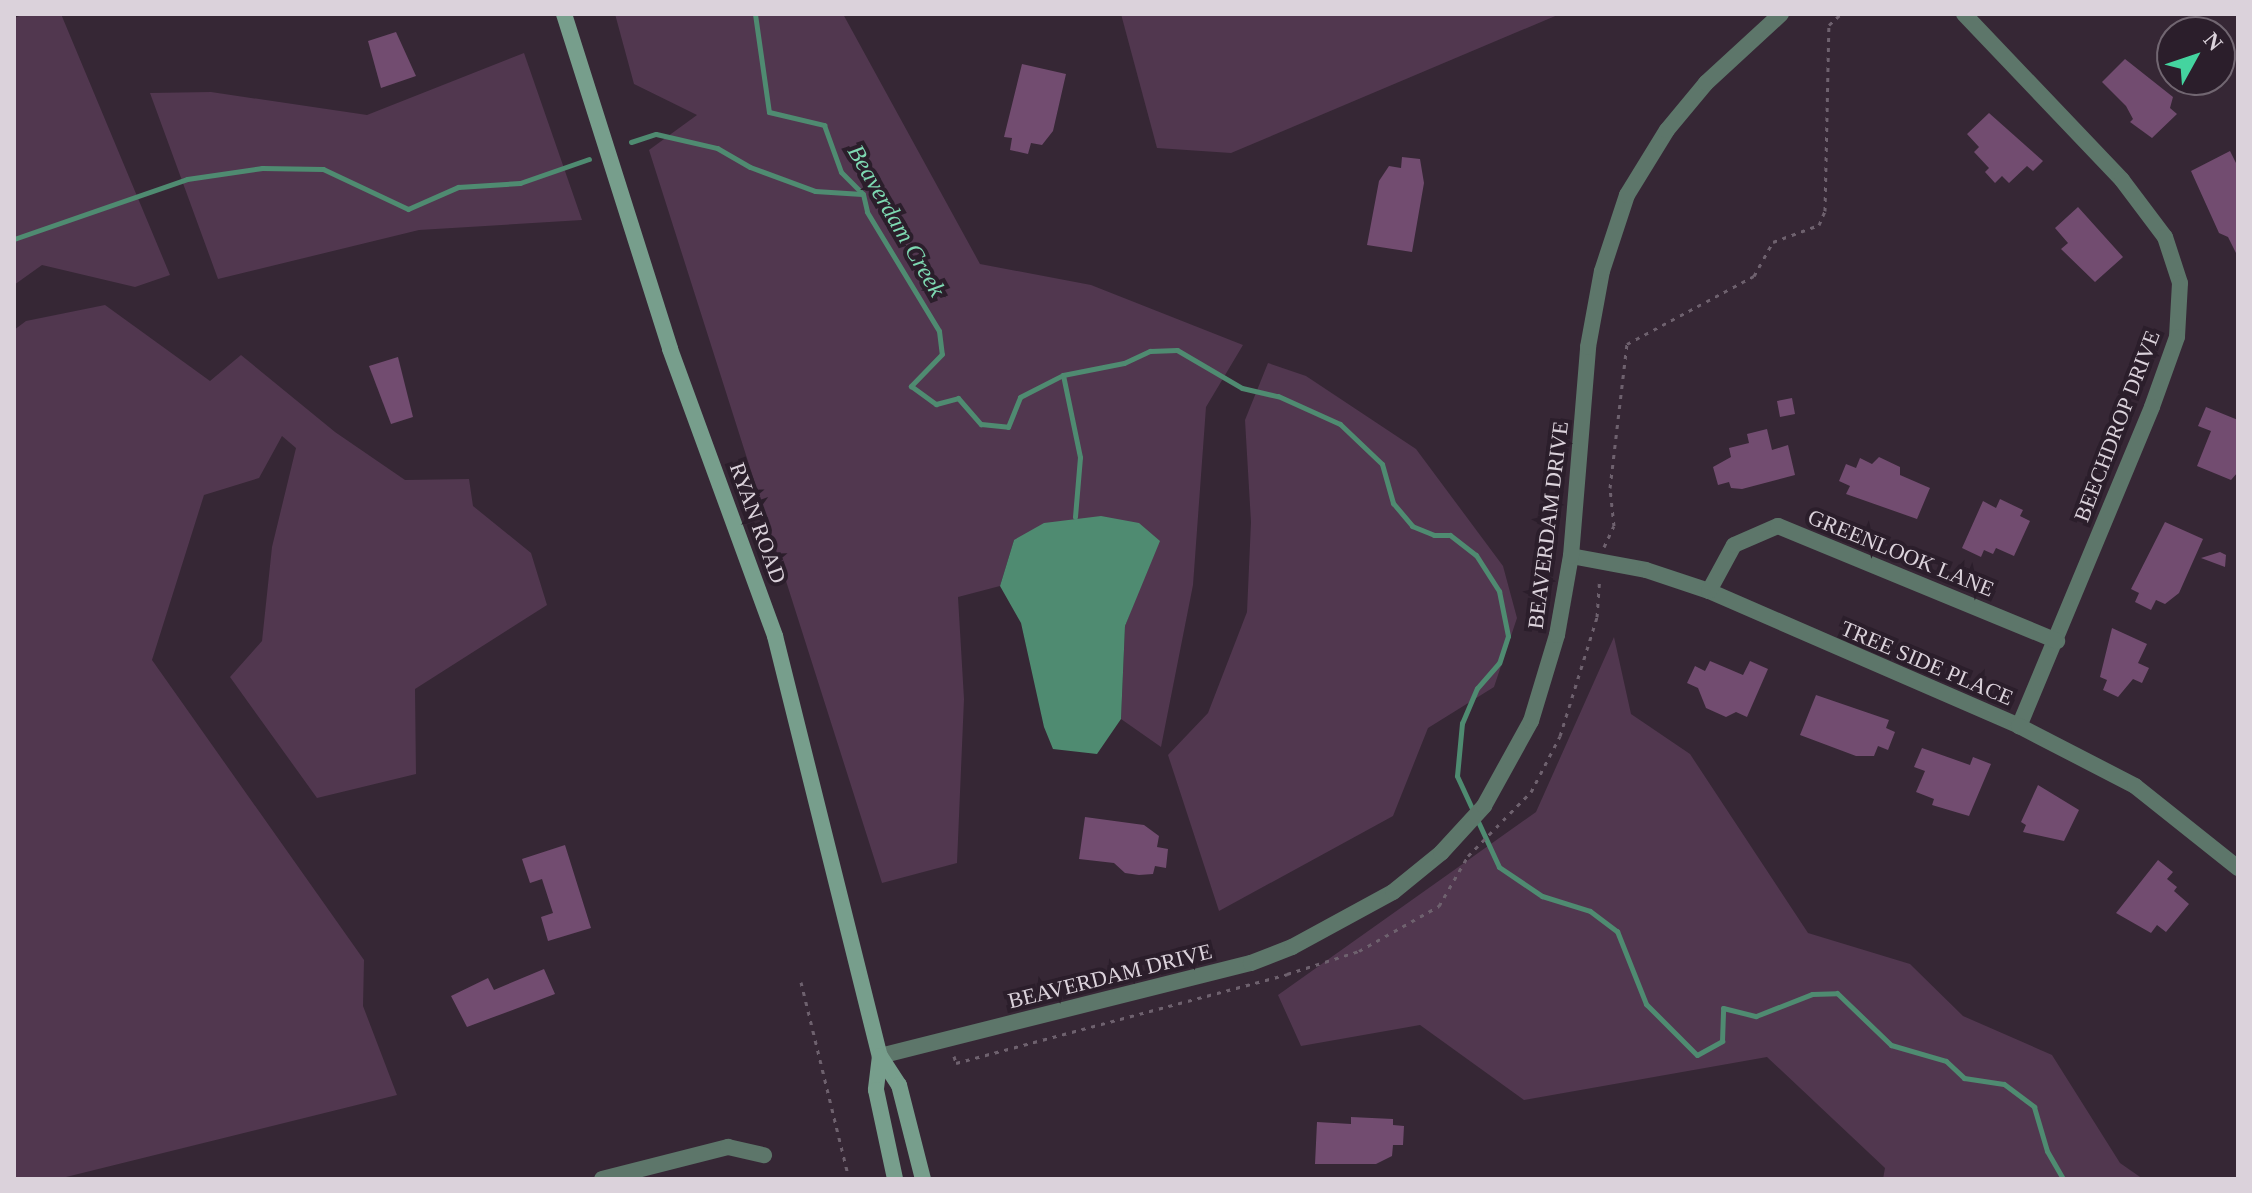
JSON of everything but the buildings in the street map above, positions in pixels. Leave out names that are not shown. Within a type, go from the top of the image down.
[{"type":"main road","name":"RYAN ROAD","points":[[564,14],[670,349],[775,636],[880,1056],[899,1085],[923,1179]]},
{"type":"main road","name":"RYAN ROAD","points":[[880,1056],[876,1090],[895,1179]]},
{"type":"street","name":"BEAVERDAM DRIVE","points":[[880,1056],[1251,963],[1360,913],[1441,853],[1484,806],[1510,766],[1543,690],[1571,556],[1588,347],[1602,271],[1627,195],[1667,130],[1706,83],[1781,14]]},
{"type":"street","name":"BEECHDROP DRIVE","points":[[1964,14],[2122,180],[2165,237],[2180,283],[2177,337],[2057,641],[2019,726]]},
{"type":"street","name":"GREENLOOK LANE","points":[[1709,591],[1734,545],[1778,526],[2057,641]]},
{"type":"street","name":"TREE SIDE PLACE","points":[[1571,556],[1601,560],[1709,591],[2019,726],[2135,786],[2238,868]]},
{"type":"street","points":[[602,1179],[728,1147],[764,1155]]},
{"type":"path","points":[[1476,846],[1531,792],[1560,736],[1597,617],[1601,560],[1614,526],[1610,488],[1627,344],[1754,276],[1773,242],[1819,225],[1825,211],[1829,25],[1841,14]]},
{"type":"path","points":[[801,982],[849,1179]]},
{"type":"shaded area","points":[[25,14],[61,14],[170,275],[135,287],[42,265],[14,285],[14,18]]},
{"type":"shaded area","points":[[615,14],[843,14],[980,264],[1091,285],[1243,345],[1206,407],[1193,585],[1161,747],[1121,719],[1125,626],[1147,568],[1014,540],[1000,586],[958,597],[964,699],[957,863],[882,883],[649,150],[697,115],[634,84]]},
{"type":"shaded area","points":[[1121,14],[1560,14],[1231,153],[1157,148]]},
{"type":"shaded area","points":[[524,53],[582,220],[419,230],[218,279],[150,93],[211,92],[367,115]]},
{"type":"shaded area","points":[[105,305],[210,381],[241,355],[335,432],[405,480],[469,479],[473,506],[531,553],[547,605],[415,689],[416,774],[317,798],[230,677],[262,641],[272,547],[296,448],[282,436],[259,478],[204,495],[152,660],[364,960],[363,1006],[397,1095],[58,1179],[14,1179],[14,330],[26,321]]},
{"type":"shaded area","points":[[1268,363],[1306,376],[1416,449],[1503,566],[1517,618],[1494,687],[1428,728],[1393,816],[1219,911],[1168,755],[1208,713],[1247,612],[1251,522],[1245,420]]},
{"type":"shaded area","points":[[1101,516],[1139,523],[1160,541],[1125,626],[1121,719],[1097,754],[1053,749],[1044,727],[1021,623],[1000,586],[1014,540],[1044,523]]},
{"type":"shaded area","points":[[1614,637],[1631,714],[1690,754],[1808,933],[1910,964],[1963,1016],[2052,1055],[2120,1163],[2143,1179],[1883,1179],[1885,1168],[1767,1057],[1524,1100],[1420,1025],[1301,1046],[1278,995],[1536,812]]},
{"type":"waterway","name":"Beaverdam Creek","points":[[755,14],[769,112],[824,125],[841,172],[863,194],[867,212],[939,331],[942,354],[911,386],[936,404],[958,398],[981,424],[1008,427],[1020,397],[1063,375],[1124,363],[1150,351],[1177,350],[1242,388],[1278,396],[1340,424],[1382,464],[1393,503],[1412,526],[1434,535],[1450,535],[1476,555],[1499,591],[1508,636],[1499,663],[1477,688],[1462,723],[1457,776],[1499,867],[1542,896],[1590,911],[1617,931],[1646,1004],[1697,1055],[1722,1041],[1723,1008],[1756,1016],[1812,994],[1837,993],[1891,1045],[1946,1061],[1964,1078],[2004,1084],[2034,1107],[2047,1151],[2063,1179]]},
{"type":"waterway","points":[[631,142],[656,134],[717,148],[750,167],[815,191],[862,194]]},
{"type":"waterway","points":[[14,239],[187,179],[262,168],[323,169],[408,209],[458,187],[520,183],[589,159]]},
{"type":"waterway","points":[[1063,375],[1080,457],[1075,517]]}]
